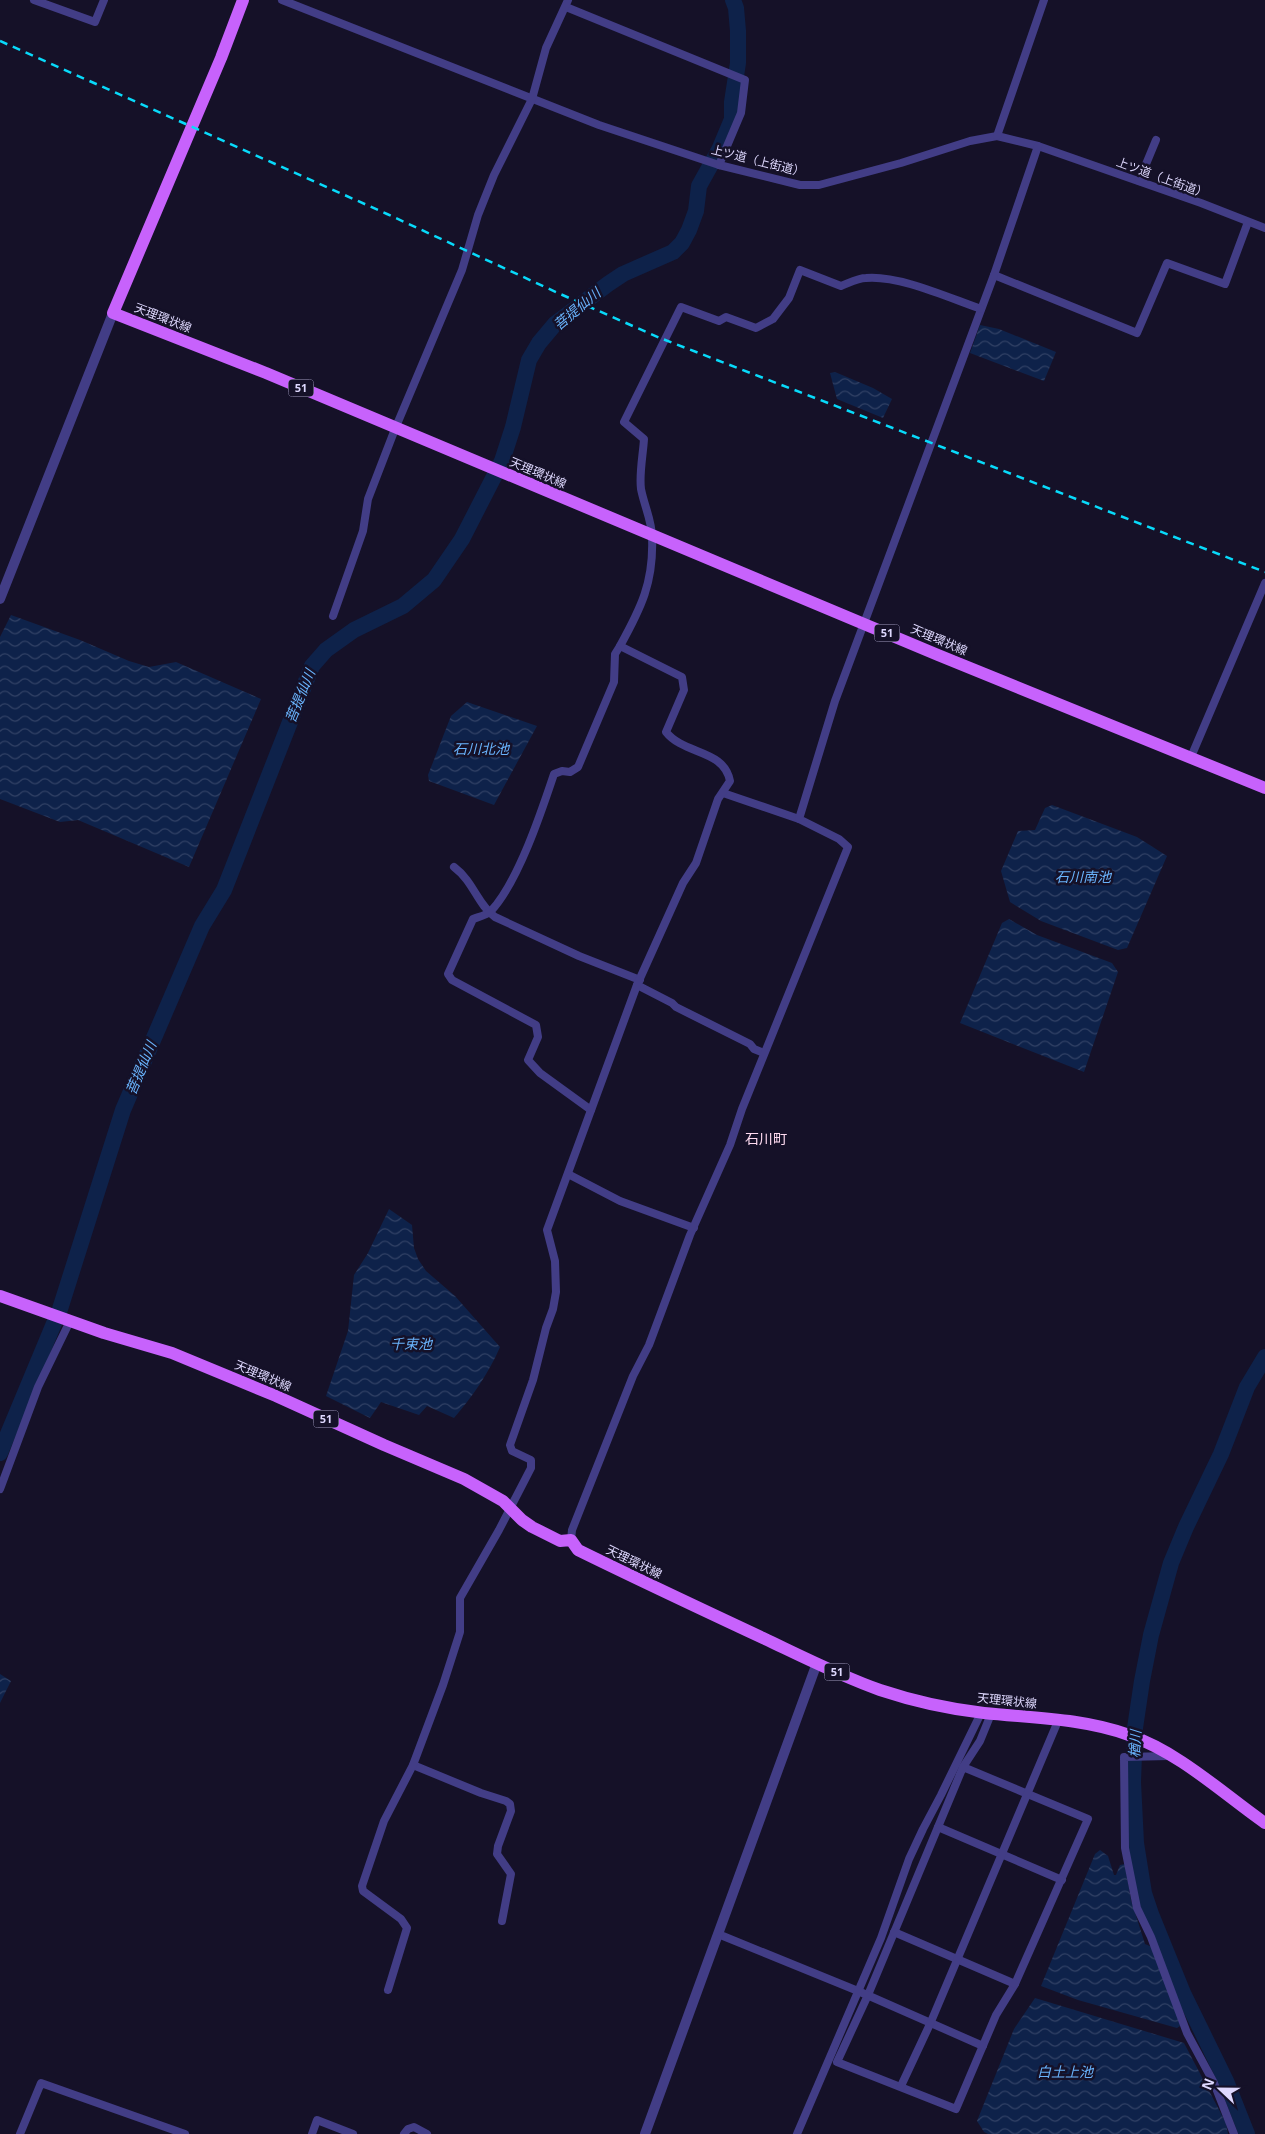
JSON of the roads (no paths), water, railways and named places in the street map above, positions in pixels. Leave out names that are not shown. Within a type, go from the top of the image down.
[{"type":"main road","name":"天理環状線","points":[[243,0],[222,58],[113,313],[266,373],[652,536],[1265,788]]},
{"type":"main road","name":"天理環状線","points":[[0,1296],[104,1334],[172,1353],[276,1396],[376,1442],[464,1479],[503,1501],[532,1527],[560,1541],[571,1540],[578,1550],[817,1663],[878,1689],[909,1698],[986,1713],[1109,1728],[1145,1741],[1172,1756],[1265,1823]]},
{"type":"street","points":[[34,0],[95,22],[104,0]]},
{"type":"street","name":"上ツ道（上街道）","points":[[282,0],[599,126],[719,165],[800,184],[819,185],[902,163],[970,141],[997,136],[1038,146],[1265,228]]},
{"type":"street","points":[[997,136],[1044,0]]},
{"type":"street","points":[[333,616],[363,531],[368,499],[395,428],[462,270],[478,215],[494,175],[532,99],[546,48],[567,3],[746,80],[741,113],[719,165]]},
{"type":"street","points":[[1139,181],[1156,140]]},
{"type":"street","points":[[799,819],[835,701],[994,274],[1038,146]]},
{"type":"street","points":[[994,274],[1137,333],[1166,263],[1225,284],[1248,222]]},
{"type":"street","points":[[591,1110],[540,1073],[528,1060],[538,1037],[536,1025],[452,980],[448,974],[473,919],[490,913],[508,885],[522,856],[554,774],[562,771],[570,772],[578,766],[614,682],[616,654],[642,606],[652,567],[652,536],[641,487],[644,439],[624,422],[682,307],[719,321],[726,317],[756,328],[773,319],[789,298],[800,270],[841,286],[864,278],[876,278],[918,287],[981,309]]},
{"type":"street","points":[[0,599],[113,313]]},
{"type":"street","points":[[1191,757],[1265,583]]},
{"type":"street","points":[[388,1990],[407,1928],[401,1919],[363,1891],[362,1886],[384,1821],[413,1765],[460,1632],[460,1598],[531,1468],[530,1460],[512,1451],[510,1445],[533,1380],[546,1328],[554,1309],[556,1292],[555,1261],[546,1230],[639,983],[683,884],[696,864],[718,799],[730,781],[724,766],[712,758],[673,741],[666,732],[684,690],[682,677],[620,646]]},
{"type":"street","points":[[571,1540],[572,1530],[633,1376],[649,1345],[694,1228],[730,1145],[742,1108],[848,847],[839,839],[799,819],[723,793]]},
{"type":"street","points":[[454,867],[465,875],[486,911],[639,983],[676,1007],[764,1053]]},
{"type":"street","points":[[568,1174],[620,1201],[694,1228]]},
{"type":"street","points":[[0,1489],[38,1387],[69,1321]]},
{"type":"street","points":[[645,2134],[817,1663]]},
{"type":"street","points":[[963,1767],[1088,1819],[1015,1984],[996,2015],[956,2109],[837,2062],[868,1995],[963,1767],[980,1741],[986,1713]]},
{"type":"street","points":[[797,2134],[881,1938],[919,1836],[986,1713]]},
{"type":"street","points":[[901,2086],[930,2024],[1058,1721]]},
{"type":"street","points":[[1172,1756],[1124,1758],[1125,1848],[1137,1908],[1151,1938],[1187,2033],[1214,2084],[1234,2134]]},
{"type":"street","points":[[413,1765],[510,1804],[511,1811],[498,1846],[497,1854],[511,1874],[502,1921]]},
{"type":"street","points":[[938,1828],[1062,1880]]},
{"type":"street","points":[[894,1932],[1015,1984]]},
{"type":"street","points":[[718,1934],[868,1995],[983,2046]]},
{"type":"street","points":[[20,2134],[41,2083],[185,2134]]},
{"type":"street","points":[[312,2134],[317,2120],[353,2134]]},
{"type":"street","points":[[404,2134],[408,2129],[414,2128],[427,2134]]},
{"type":"water","points":[[980,325],[999,329],[1056,352],[1044,381],[970,353]]},
{"type":"water","points":[[835,372],[873,388],[892,399],[883,418],[837,399],[830,373]]},
{"type":"water","points":[[11,615],[149,667],[176,662],[261,699],[189,867],[78,820],[60,822],[0,799],[0,637]]},
{"type":"water","name":"石川北池","points":[[467,702],[537,726],[494,805],[429,781],[428,775],[451,716]]},
{"type":"water","name":"石川南池","points":[[1052,805],[1137,837],[1167,856],[1127,948],[1118,950],[1041,921],[1010,902],[1001,871],[1018,831],[1035,830],[1045,808]]},
{"type":"water","points":[[1009,919],[1037,935],[1112,963],[1118,972],[1084,1072],[960,1023],[1002,923]]},
{"type":"water","name":"千束池","points":[[389,1209],[412,1225],[414,1248],[418,1259],[426,1271],[455,1296],[500,1347],[480,1384],[454,1418],[427,1406],[419,1415],[381,1402],[370,1418],[326,1396],[348,1331],[354,1275],[368,1253]]},
{"type":"water","points":[[0,1674],[11,1681],[0,1703]]},
{"type":"water","points":[[1100,1850],[1108,1856],[1114,1875],[1116,1875],[1120,1865],[1125,1864],[1131,1900],[1145,1944],[1152,1947],[1183,2024],[1177,2028],[1078,2000],[1041,1986],[1095,1854]]},
{"type":"water","name":"白土上池","points":[[1035,1998],[1184,2043],[1226,2123],[1228,2134],[988,2134],[984,2132],[977,2121],[1014,2029]]},
{"type":"waterway","name":"菩提仙川","points":[[0,1453],[60,1309],[123,1110],[202,926],[224,890],[312,666],[326,650],[354,630],[403,606],[434,580],[462,539],[502,461],[513,427],[529,360],[539,343],[555,324],[623,274],[673,252],[682,243],[696,211],[699,186],[719,150],[732,119],[732,102],[738,63],[738,31],[736,8],[733,0]]},
{"type":"waterway","name":"楢川","points":[[1247,2134],[1226,2081],[1183,1993],[1144,1893],[1136,1843],[1133,1782],[1135,1728],[1142,1681],[1151,1635],[1171,1563],[1221,1454],[1247,1387],[1265,1357]]},
{"type":"railway","points":[[0,41],[660,338],[1265,572]]},
{"type":"district","name":"石川町","points":[[766,1139]]}]
